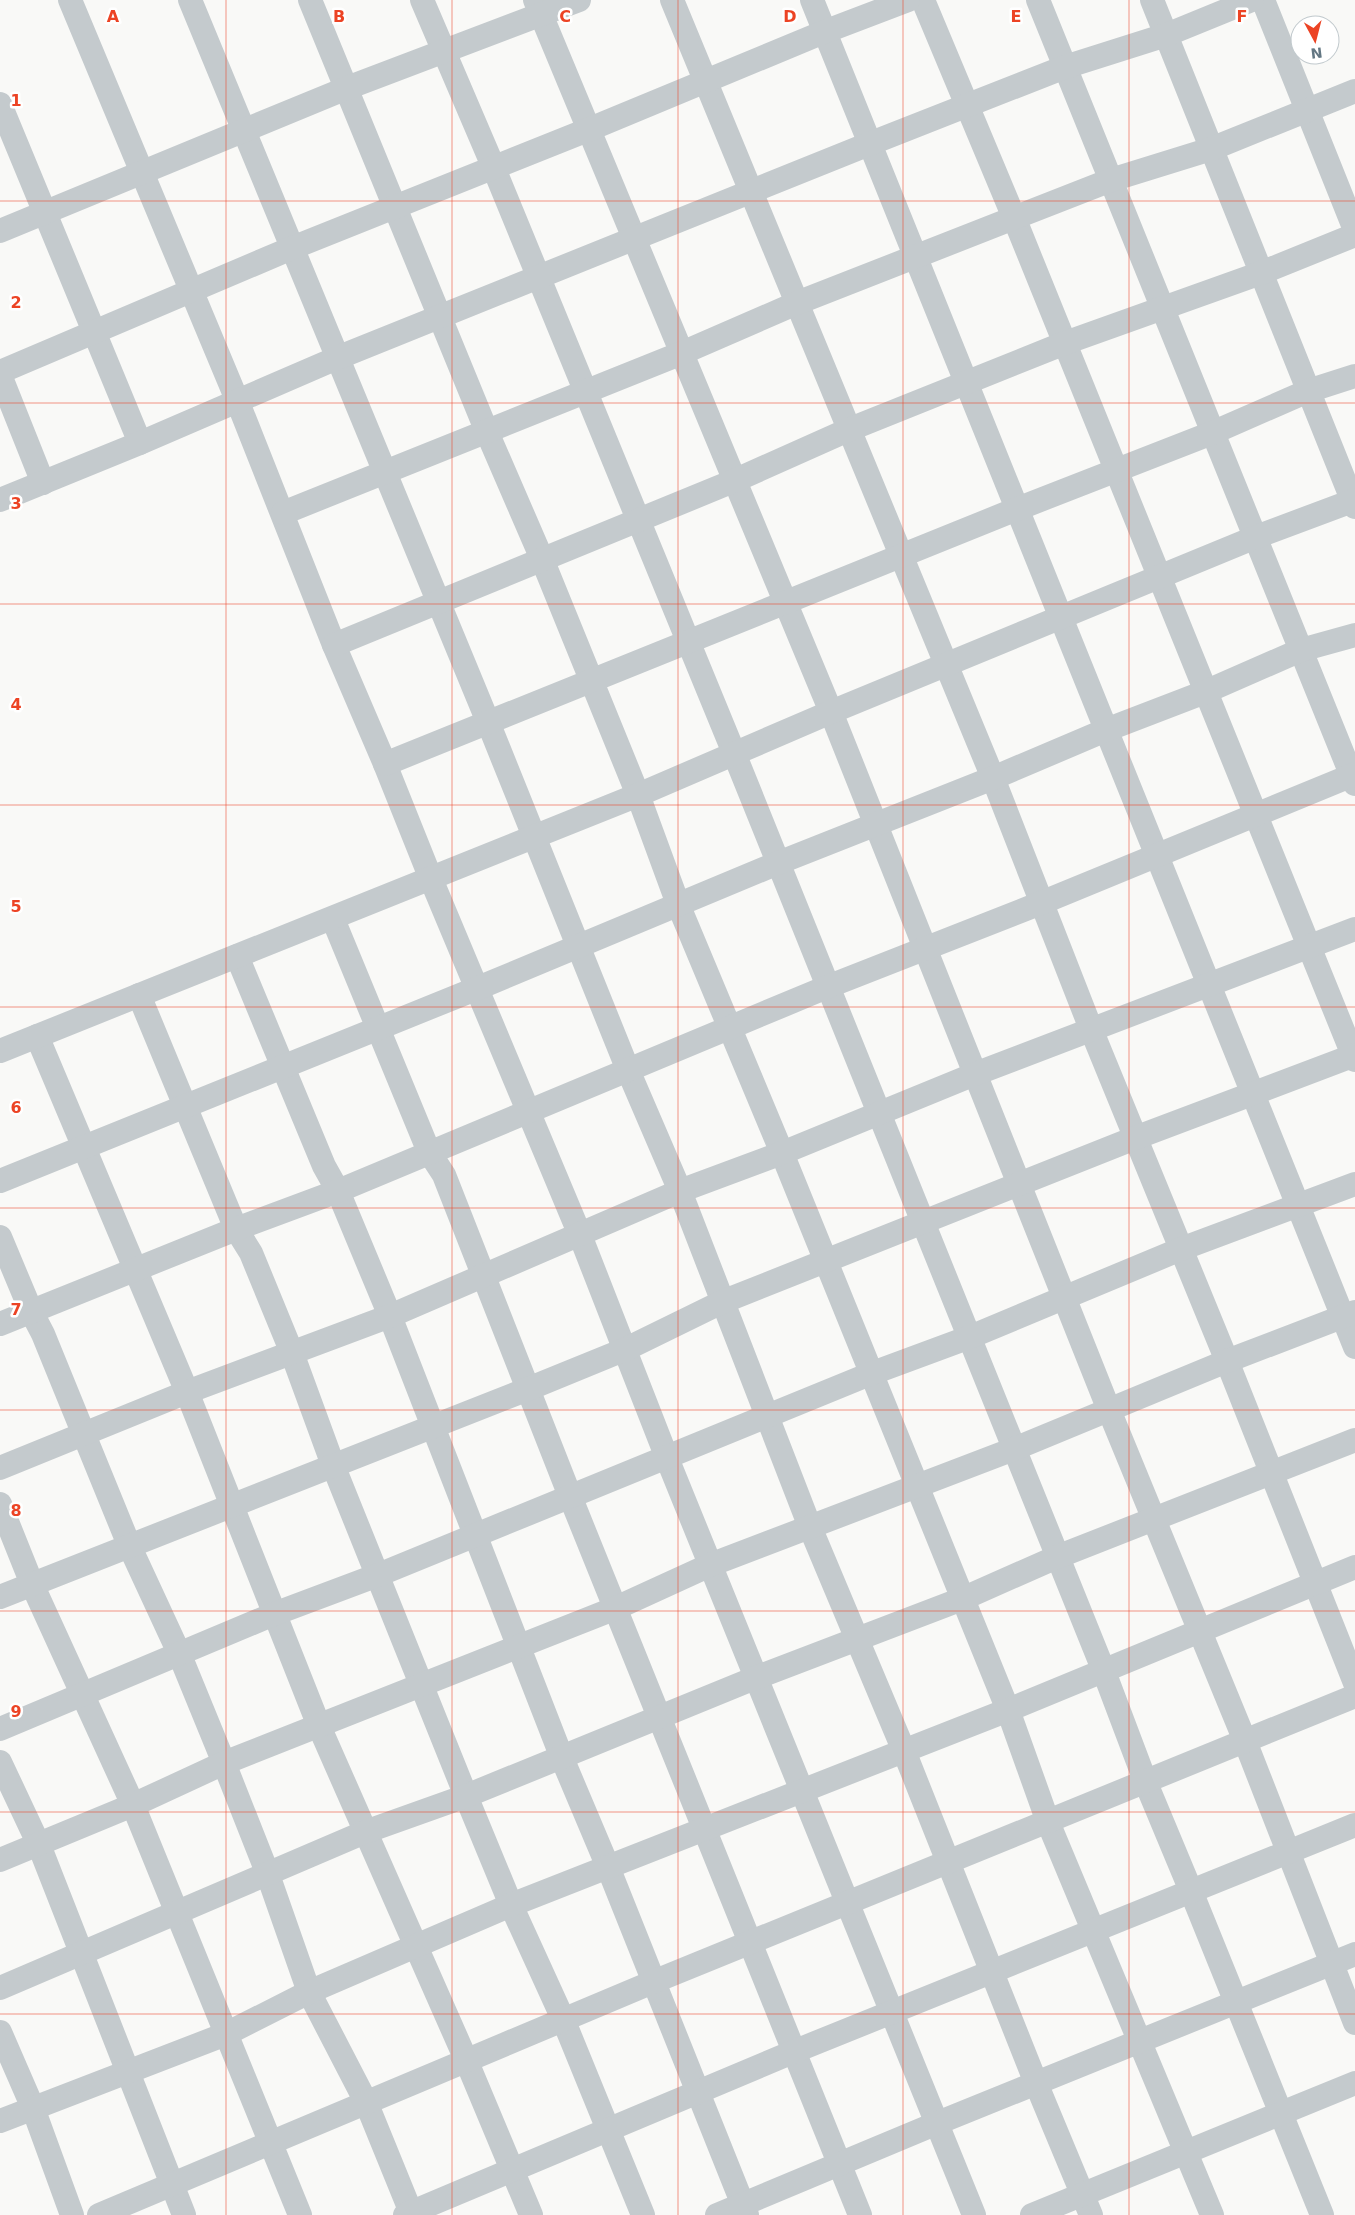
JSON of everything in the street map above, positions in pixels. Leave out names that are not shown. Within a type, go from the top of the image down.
[{"type":"street","points":[[70,0],[237,400],[334,645],[386,764],[431,879],[580,1234],[710,1566],[803,1791],[846,1904],[935,2124],[974,2215]]},
{"type":"street","points":[[190,0],[488,722],[628,1070],[680,1192],[810,1526],[904,1751],[1036,2083],[1091,2215]]},
{"type":"street","points":[[310,0],[396,205],[486,432],[542,559],[590,683],[638,795],[678,904],[782,1153],[870,1374],[1008,1710],[1048,1822],[1212,2215]]},
{"type":"street","points":[[422,0],[493,166],[637,521],[734,753],[878,1114],[970,1337],[1057,1558],[1104,1669],[1146,1783],[1192,1891],[1322,2215]]},
{"type":"street","points":[[0,231],[347,88],[444,52],[538,8],[579,0]]},
{"type":"street","points":[[672,0],[900,557],[993,778],[1091,1029],[1227,1360],[1355,1683]]},
{"type":"street","points":[[812,0],[1252,1094],[1299,1206],[1348,1314],[1355,1347]]},
{"type":"street","points":[[43,483],[0,373],[396,205],[590,129],[824,32],[908,0]]},
{"type":"street","points":[[0,1597],[528,1389],[626,1349],[722,1302],[924,1223],[1020,1183],[1135,1138],[1354,1057],[1308,948],[1015,220],[923,0]]},
{"type":"street","points":[[0,1324],[236,1229],[338,1191],[827,987],[1041,903],[1254,814],[1354,778],[1212,433],[1038,0]]},
{"type":"street","points":[[0,1052],[333,919],[534,835],[638,795],[831,712],[1062,619],[1256,537],[1354,503],[1152,0]]},
{"type":"street","points":[[0,500],[140,443],[337,358],[538,276],[967,106],[1066,68],[1166,35],[1252,0]]},
{"type":"street","points":[[1263,0],[1355,230]]},
{"type":"street","points":[[538,8],[590,129],[831,712],[874,824],[1066,1297],[1109,1410],[1245,1741],[1355,2023]]},
{"type":"street","points":[[283,513],[682,353],[797,303],[1015,220],[1111,180],[1212,149],[1355,90]]},
{"type":"street","points":[[0,104],[140,443]]},
{"type":"street","points":[[334,645],[437,601],[736,480],[848,430],[1065,343],[1261,274],[1355,235]]},
{"type":"street","points":[[386,764],[786,604],[1017,509],[1212,433],[1308,391],[1355,376]]},
{"type":"street","points":[[0,1181],[478,988],[874,824],[1205,692],[1301,650],[1355,635]]},
{"type":"street","points":[[333,919],[429,1152],[444,1175],[570,1496],[752,1943],[793,2052],[860,2215]]},
{"type":"street","points":[[0,1468],[188,1392],[390,1316],[680,1192],[782,1153],[975,1074],[1355,929]]},
{"type":"street","points":[[237,956],[282,1068],[324,1166],[338,1191],[390,1316],[562,1758],[608,1867],[745,2209]]},
{"type":"street","points":[[139,995],[236,1229],[251,1253],[292,1353],[333,1465],[466,1796],[511,1905],[563,2019],[643,2215]]},
{"type":"street","points":[[37,1036],[188,1392],[319,1726],[414,1946],[467,2062],[532,2215]]},
{"type":"street","points":[[0,1729],[274,1614],[667,1458],[870,1374],[970,1337],[1181,1249],[1355,1184]]},
{"type":"street","points":[[0,1237],[31,1311],[43,1334],[82,1434],[129,1545],[179,1653],[268,1872],[309,1992],[366,2102],[409,2214],[793,2052],[1355,1825]]},
{"type":"street","points":[[0,1860],[133,1805],[224,1763],[616,1608],[710,1566],[1014,1449],[1227,1360],[1348,1314]]},
{"type":"street","points":[[0,1988],[365,1832],[466,1796],[562,1758],[755,1678],[962,1599],[1057,1558],[1355,1440]]},
{"type":"street","points":[[0,1504],[32,1584],[133,1805],[300,2215]]},
{"type":"street","points":[[0,2121],[226,2034],[309,1992],[511,1905],[1008,1710],[1355,1566]]},
{"type":"street","points":[[99,2215],[269,2142],[467,2062],[563,2019],[1146,1783],[1355,1696]]},
{"type":"street","points":[[0,1762],[39,1845],[184,2215]]},
{"type":"street","points":[[716,2215],[745,2209],[838,2164],[1355,1954]]},
{"type":"street","points":[[0,2032],[32,2108],[72,2215]]},
{"type":"street","points":[[1032,2215],[1280,2112],[1355,2083]]}]
